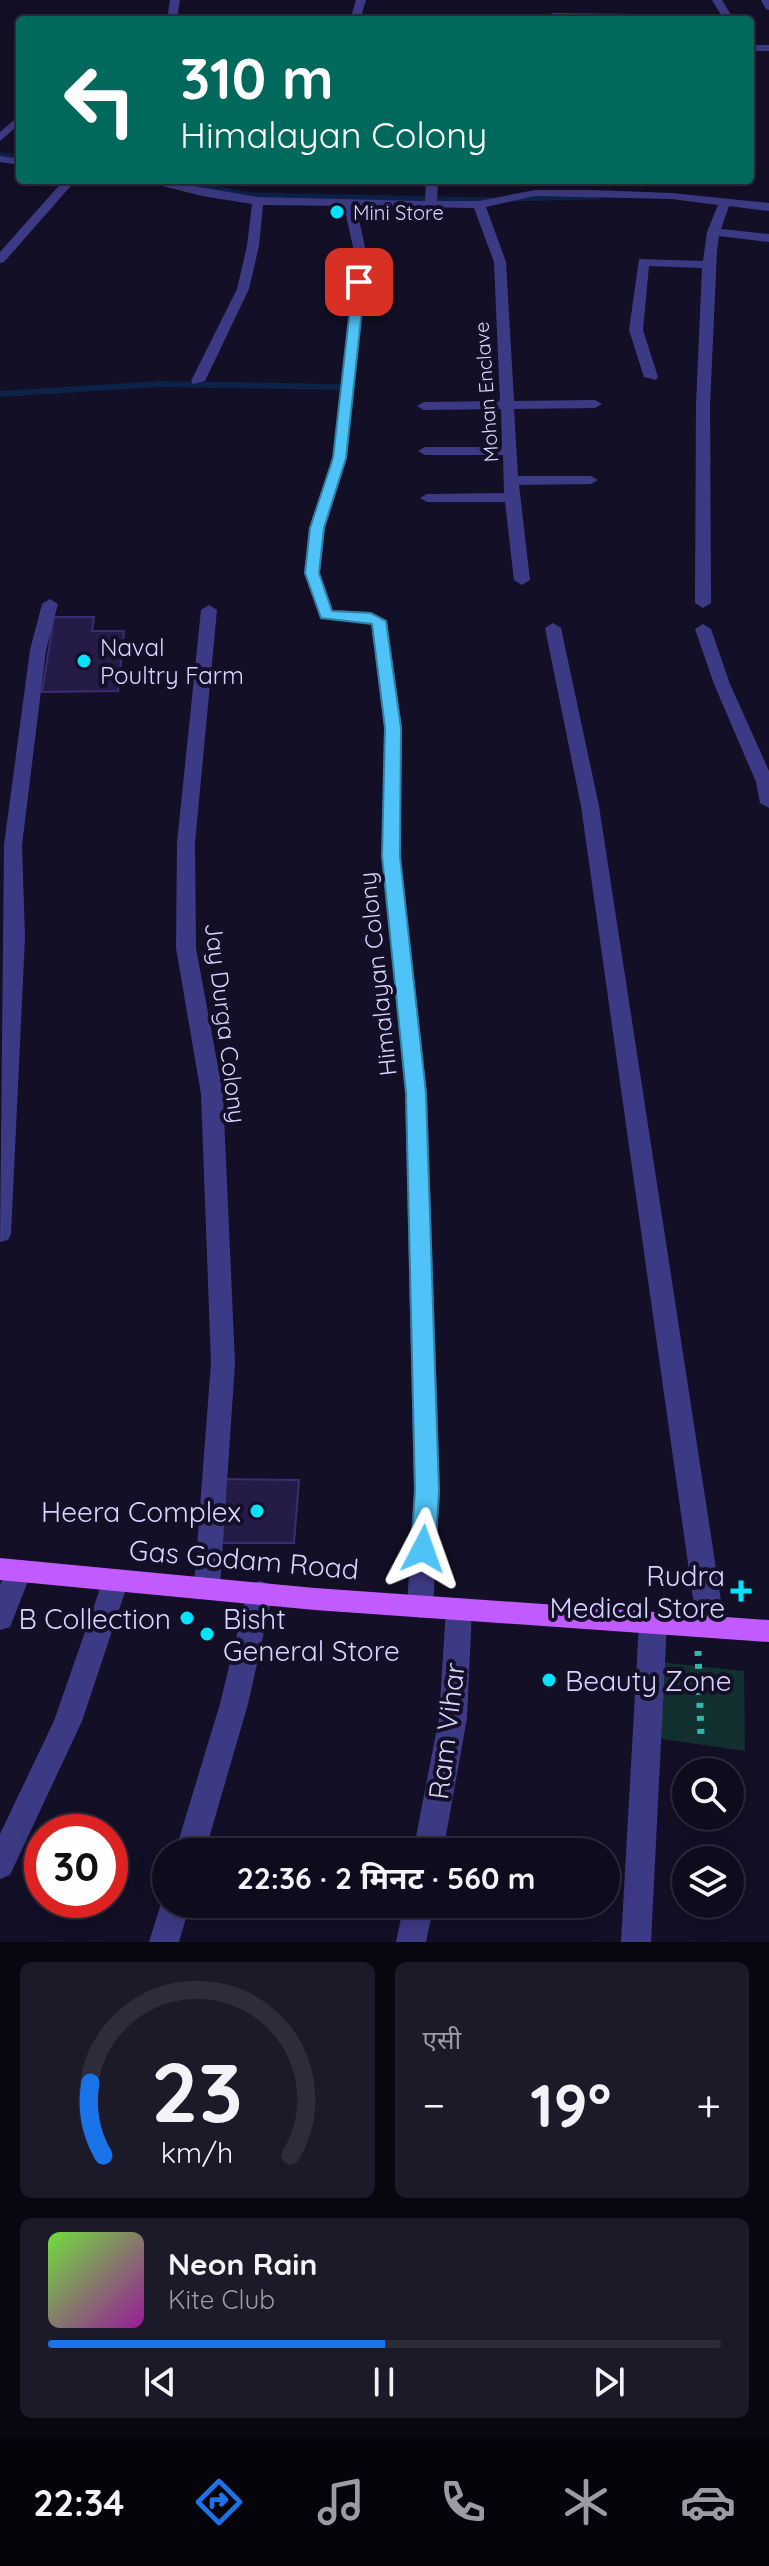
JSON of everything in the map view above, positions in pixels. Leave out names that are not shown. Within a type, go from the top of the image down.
[{"type":"main road","name":"Gas Godam Road","points":[[9,1570],[420,1607],[769,1631]]},
{"type":"street","points":[[766,0],[769,7]]},
{"type":"street","points":[[0,138],[16,122]]},
{"type":"street","points":[[0,259],[66,184]]},
{"type":"street","points":[[163,184],[258,201],[324,197],[349,201],[432,201],[479,205],[494,203],[533,186],[769,207]]},
{"type":"street","points":[[432,184],[432,201]]},
{"type":"street","points":[[198,381],[243,289],[253,246],[258,201]]},
{"type":"street","name":"Himalayan Colony","points":[[349,201],[359,247],[359,282],[340,458],[317,528],[312,573],[326,615],[371,617],[379,621],[393,728],[391,856],[416,1093],[427,1491],[420,1607]]},
{"type":"street","points":[[703,603],[703,375],[708,265],[713,232],[725,201]]},
{"type":"street","name":"Mohan Enclave","points":[[479,205],[500,262],[512,489],[522,580]]},
{"type":"street","points":[[713,232],[769,238]]},
{"type":"street","points":[[651,377],[636,330],[643,262],[708,265]]},
{"type":"street","points":[[424,406],[595,404]]},
{"type":"street","points":[[425,451],[512,451]]},
{"type":"street","points":[[427,498],[591,480]]},
{"type":"street","points":[[0,1234],[15,937],[13,845],[38,650],[50,604]]},
{"type":"street","name":"Jay Durga Colony","points":[[207,1586],[223,1363],[212,1094],[186,948],[186,843],[209,610]]},
{"type":"street","points":[[553,628],[590,806],[704,1626]]},
{"type":"street","points":[[703,629],[722,684],[765,782],[769,803]]},
{"type":"street","points":[[0,1619],[9,1570]]},
{"type":"street","points":[[0,1865],[68,1721],[116,1580]]},
{"type":"street","points":[[194,1838],[234,1704],[260,1592]]},
{"type":"street","name":"Ram Vihar","points":[[431,1838],[453,1718],[459,1609]]},
{"type":"street","points":[[636,1942],[653,1623]]},
{"type":"street","points":[[164,1942],[171,1918]]},
{"type":"street","points":[[411,1942],[416,1918]]},
{"type":"path","points":[[701,1735],[704,1626]]},
{"type":"green space","points":[[660,1662],[744,1671],[745,1751],[656,1738]]},
{"type":"building","name":"Naval Poultry Farm","points":[[54,617],[94,617],[92,631],[124,631],[118,691],[42,692]]},
{"type":"building","name":"Heera Complex","points":[[219,1479],[299,1480],[294,1543],[216,1543]]},
{"type":"waterway","points":[[0,155],[16,157]]},
{"type":"waterway","points":[[193,184],[250,195],[495,200]]},
{"type":"waterway","points":[[510,199],[598,197]]},
{"type":"waterway","points":[[0,394],[159,384],[340,387]]},
{"type":"place","name":"Mini Store","points":[[337,212]]},
{"type":"place","name":"Naval Poultry Farm","points":[[84,661]]},
{"type":"place","name":"Heera Complex","points":[[257,1511]]},
{"type":"place","name":"Rudra Medical Store","points":[[741,1591]]},
{"type":"place","name":"B Collection","points":[[187,1618]]},
{"type":"place","name":"Bisht General Store","points":[[207,1634]]},
{"type":"place","name":"Beauty Zone","points":[[549,1680]]},
{"type":"route","points":[[359,282],[340,458],[317,528],[312,573],[326,615],[371,617],[379,621],[393,728],[391,856],[416,1093],[427,1491],[423,1549]]}]
